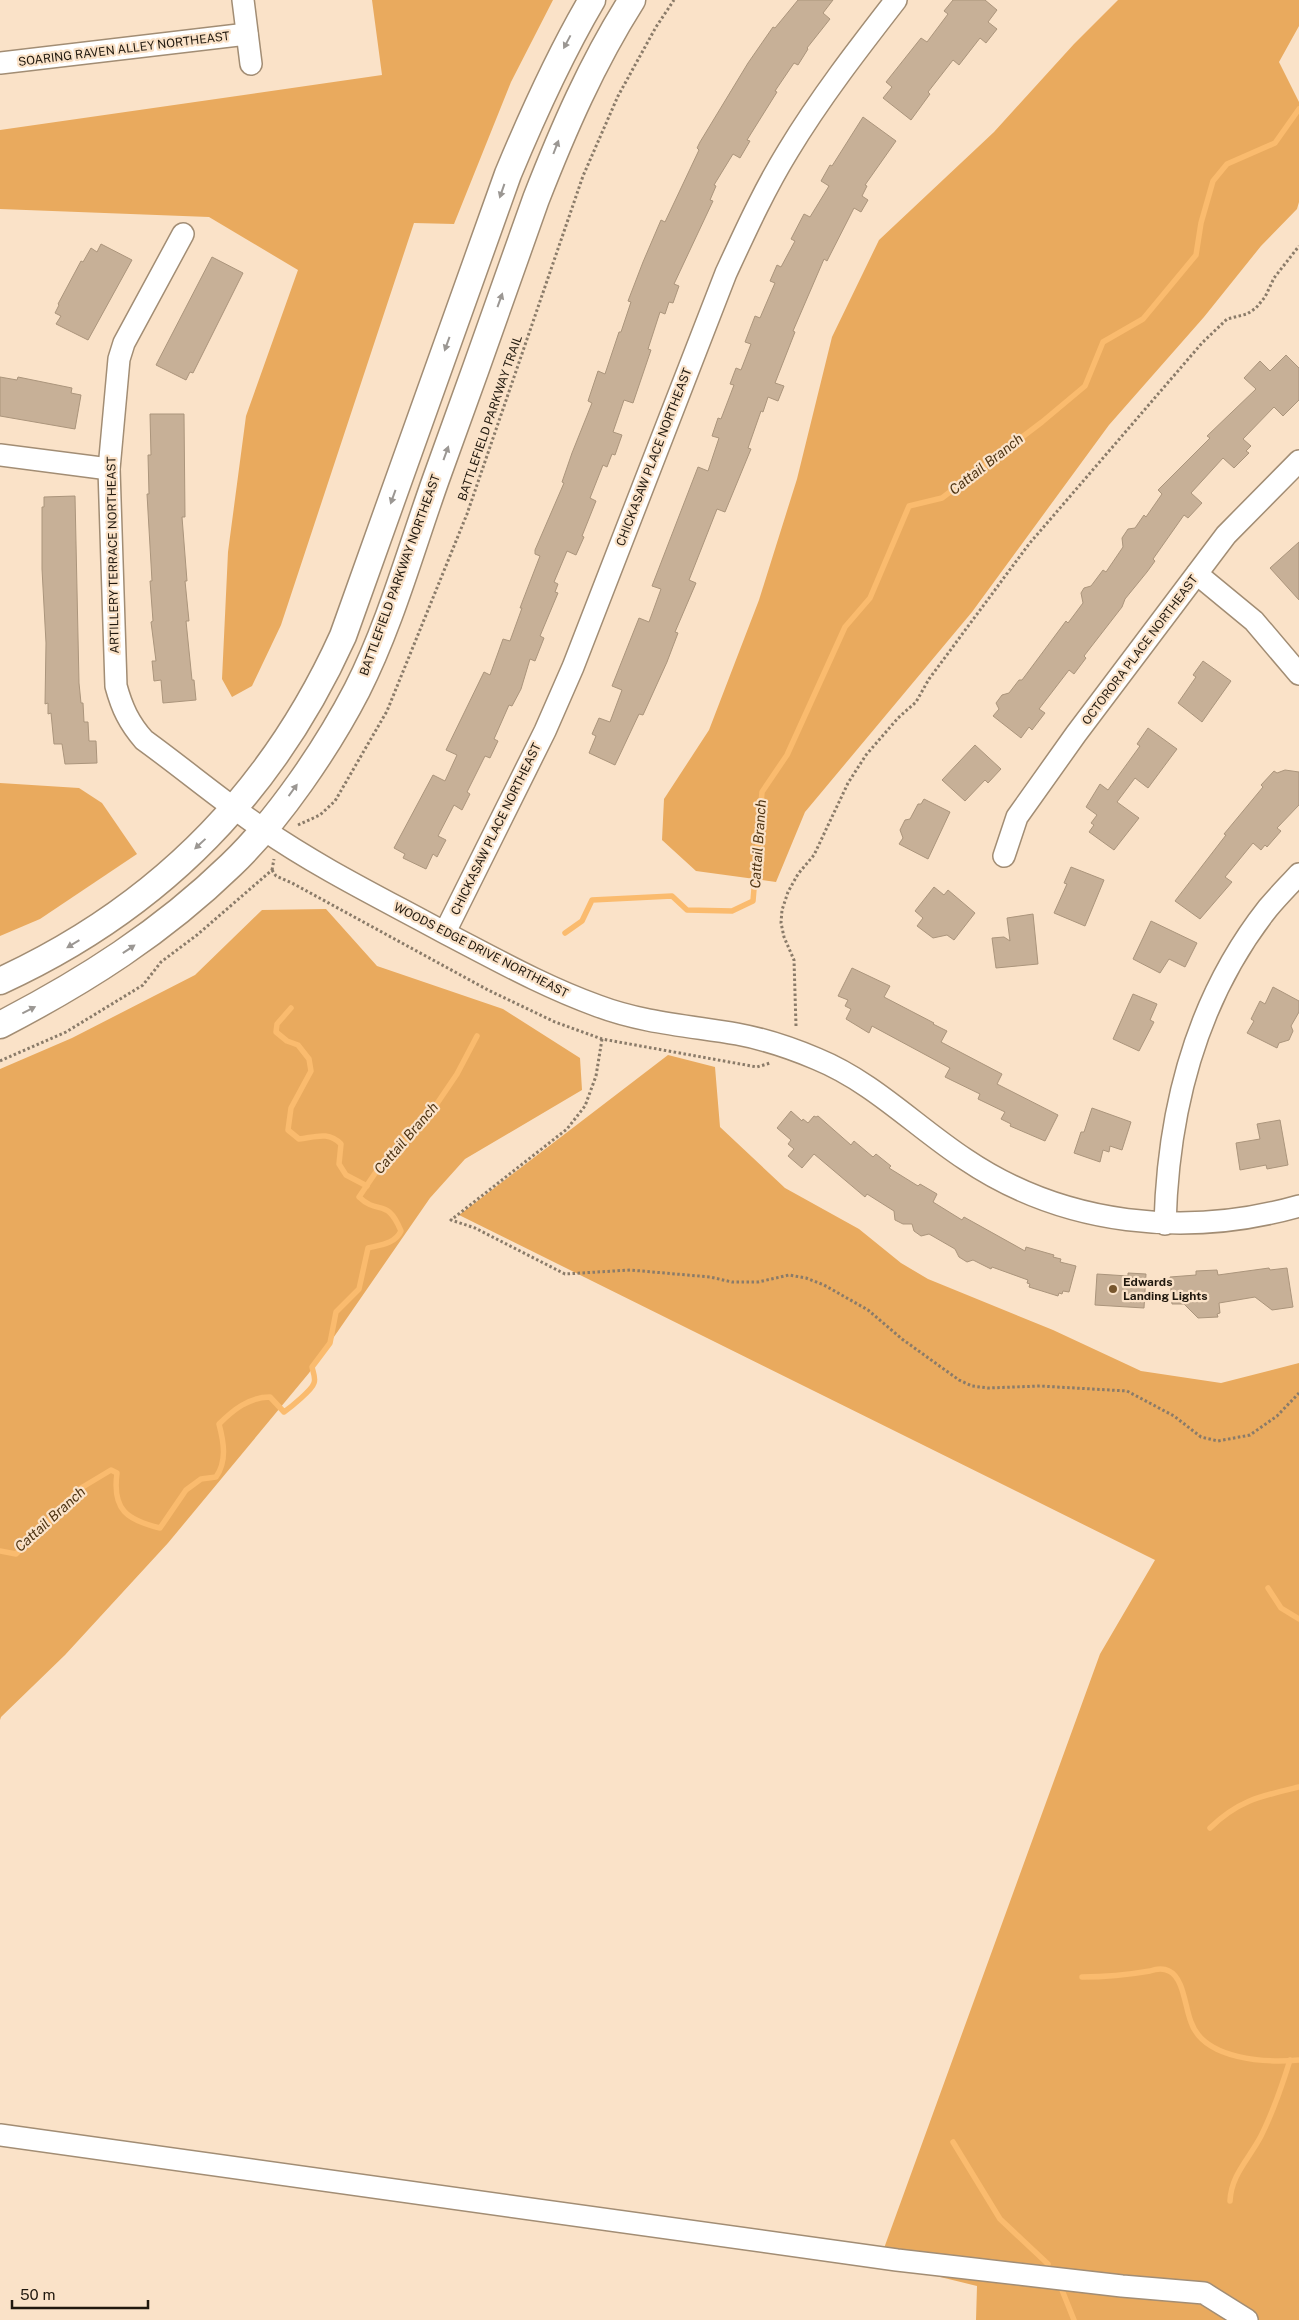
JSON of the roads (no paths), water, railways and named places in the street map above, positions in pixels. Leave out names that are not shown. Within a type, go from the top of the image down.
[{"type":"main road","points":[[0,981],[71,945],[120,913],[202,843],[234,809],[269,766],[296,726],[325,676],[343,636],[508,174],[537,104],[568,41],[592,0]]},
{"type":"main road","name":"BATTLEFIELD PARKWAY NORTHEAST","points":[[0,1025],[59,995],[141,941],[175,915],[232,864],[263,829],[306,773],[331,734],[356,691],[371,658],[562,134],[586,82],[632,0]]},
{"type":"street","points":[[243,0],[251,64]]},
{"type":"street","name":"CHICKASAW PLACE NORTHEAST","points":[[445,932],[545,731],[565,685],[726,273],[755,210],[787,152],[821,100],[896,0]]},
{"type":"street","name":"SOARING RAVEN ALLEY NORTHEAST","points":[[0,63],[247,34]]},
{"type":"street","name":"ARTILLERY TERRACE NORTHEAST","points":[[183,234],[124,343],[119,358],[109,470],[116,686],[121,707],[130,723],[144,740],[234,809]]},
{"type":"street","points":[[0,455],[109,470]]},
{"type":"street","name":"OCTORORA PLACE NORTHEAST","points":[[1004,856],[1017,817],[1226,535],[1299,461]]},
{"type":"street","points":[[1197,574],[1254,621],[1299,674]]},
{"type":"street","name":"WOODS EDGE DRIVE NORTHEAST","points":[[234,809],[336,876],[528,977],[601,1008],[645,1020],[740,1034],[780,1045],[819,1059],[855,1078],[891,1102],[967,1161],[1004,1182],[1043,1199],[1102,1216],[1127,1221],[1165,1224],[1218,1222],[1271,1214],[1299,1206]]},
{"type":"street","points":[[1165,1224],[1166,1196],[1175,1127],[1185,1072],[1200,1027],[1219,986],[1243,944],[1268,907],[1299,874]]},
{"type":"street","points":[[0,2135],[878,2257],[1122,2286],[1204,2293],[1247,2320]]},
{"type":"waterway","name":"Cattail Branch","points":[[565,933],[582,921],[592,900],[672,896],[687,910],[732,911],[753,901],[762,792],[787,755],[845,627],[870,598],[909,506],[942,498],[1042,422],[1085,386],[1103,342],[1143,319],[1196,255],[1201,223],[1213,181],[1227,164],[1275,143],[1299,109]]},
{"type":"waterway","points":[[291,1008],[277,1024],[276,1032],[287,1041],[298,1045],[309,1059],[311,1071],[291,1108],[288,1130],[299,1139],[326,1136],[336,1140],[341,1144],[339,1164],[346,1175],[367,1186]]},
{"type":"waterway","name":"Cattail Branch","points":[[0,1551],[16,1554],[81,1488],[111,1470],[117,1473],[117,1496],[124,1511],[139,1521],[160,1528],[186,1490],[201,1479],[216,1477],[223,1458],[219,1424],[224,1419],[248,1402],[270,1397],[284,1412],[309,1390],[315,1381],[312,1367],[330,1343],[336,1312],[359,1289],[368,1248],[382,1245],[395,1239],[401,1231],[387,1210],[372,1206],[359,1197],[382,1163],[416,1131],[434,1108],[457,1074],[477,1036]]},
{"type":"waterway","points":[[1268,1588],[1281,1608],[1299,1619]]},
{"type":"waterway","points":[[1210,1828],[1231,1811],[1251,1800],[1299,1787]]},
{"type":"waterway","points":[[1082,1977],[1125,1975],[1160,1969],[1167,1970],[1178,1980],[1191,2022],[1198,2035],[1209,2044],[1222,2052],[1254,2059],[1270,2061],[1299,2060]]},
{"type":"waterway","points":[[1230,2201],[1237,2175],[1265,2127],[1290,2060]]},
{"type":"waterway","points":[[953,2142],[1000,2219],[1048,2264]]},
{"type":"waterway","points":[[1062,2290],[1074,2320]]},
{"type":"place","name":"Edwards Landing Lights","points":[[1113,1289]]}]
